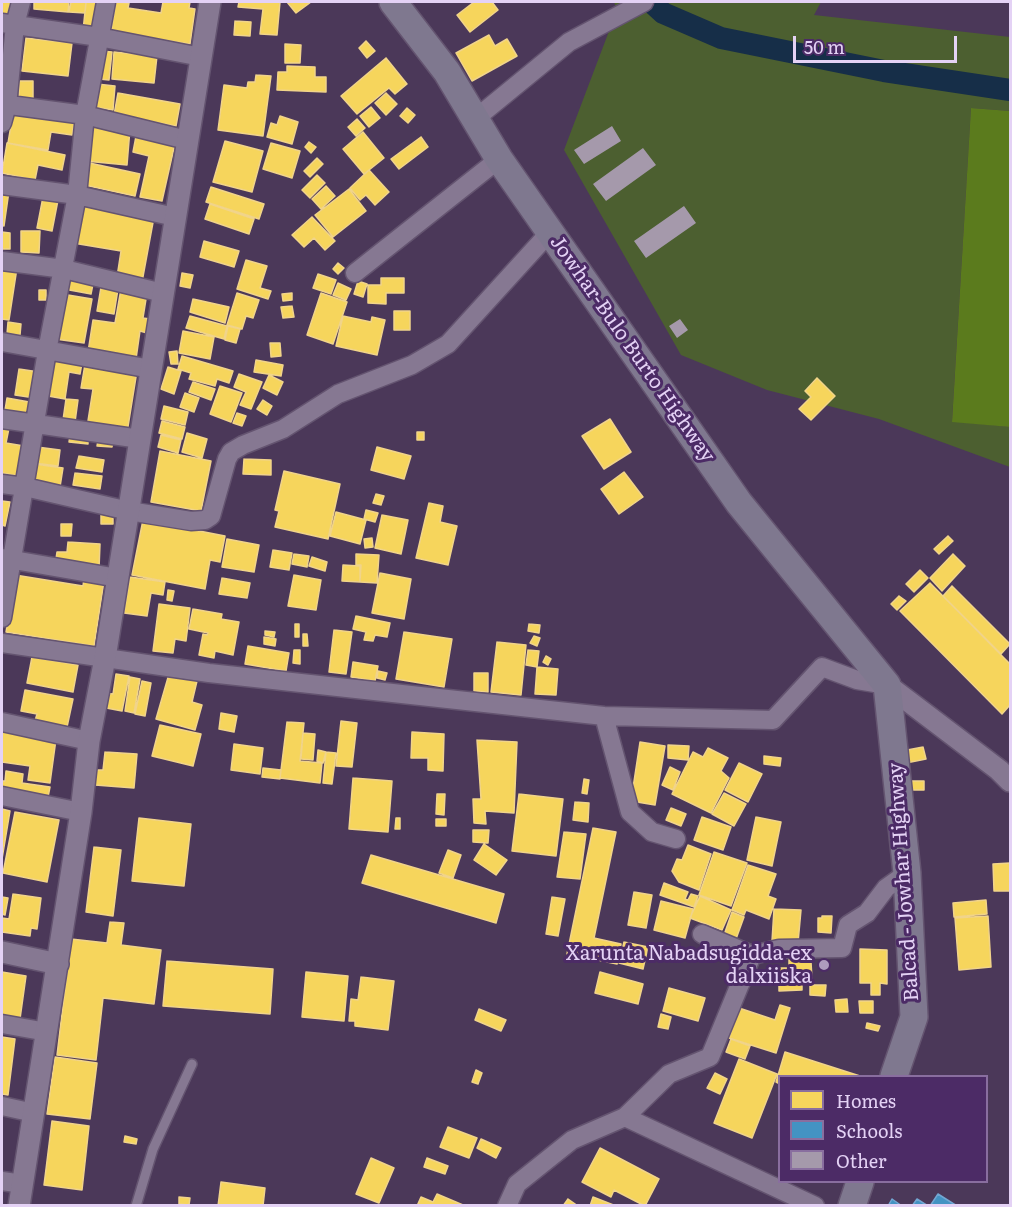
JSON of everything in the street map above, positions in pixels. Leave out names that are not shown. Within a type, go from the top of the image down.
[{"type":"main road","name":"Jowhar-Bulo Burto Highway","points":[[393,2],[447,72],[499,159],[739,503],[887,685]]},
{"type":"main road","name":"Balcad - Jowhar Highway","points":[[887,685],[907,873],[914,1017],[895,1075]]},
{"type":"main road","points":[[852,1206],[860,1183]]},
{"type":"street","points":[[2,123],[8,24],[21,2]]},
{"type":"street","points":[[2,618],[7,559],[25,488],[47,351],[64,269],[77,195],[85,115],[106,2]]},
{"type":"street","points":[[19,1206],[81,812],[89,741],[141,439],[210,2]]},
{"type":"street","points":[[475,118],[569,42],[641,3]]},
{"type":"street","points":[[8,24],[99,37],[201,57]]},
{"type":"street","points":[[4,105],[85,115],[187,140]]},
{"type":"street","points":[[355,273],[499,159]]},
{"type":"street","points":[[2,185],[77,195],[175,217]]},
{"type":"street","points":[[2,484],[129,511],[191,521],[205,520],[211,516],[231,452],[283,429],[338,394],[412,365],[448,344],[550,232]]},
{"type":"street","points":[[2,261],[64,269],[163,292]]},
{"type":"street","points":[[2,342],[151,369]]},
{"type":"street","points":[[2,419],[141,439]]},
{"type":"street","points":[[7,559],[118,578]]},
{"type":"street","points":[[2,643],[209,673],[604,716],[773,720],[822,667],[857,680],[887,685],[1007,770]]},
{"type":"street","points":[[604,716],[630,812],[652,832],[676,839]]},
{"type":"street","points":[[2,722],[89,741]]},
{"type":"street","points":[[2,796],[81,812]]},
{"type":"street","points":[[702,933],[752,955],[779,949],[842,948],[848,925],[867,913],[886,888],[907,873]]},
{"type":"street","points":[[2,952],[57,964]]},
{"type":"street","points":[[507,1206],[517,1184],[572,1140],[625,1117],[669,1074],[710,1057],[752,955]]},
{"type":"street","points":[[2,1024],[47,1032]]},
{"type":"street","points":[[2,1106],[34,1113]]},
{"type":"street","points":[[625,1117],[815,1206]]},
{"type":"street","points":[[2,1181],[23,1184]]},
{"type":"lane","points":[[136,1206],[153,1149],[192,1064]]},
{"type":"green space","points":[[614,2],[821,2],[814,15],[1010,37],[1010,111],[971,108],[952,421],[1010,427],[1010,467],[879,419],[767,390],[681,355],[564,150],[617,10]]},
{"type":"green space","points":[[971,108],[1010,111],[1010,427],[952,422]]},
{"type":"building: Homes","points":[[2,2],[12,2],[10,16],[2,15]]},
{"type":"building: Homes","points":[[34,2],[69,2],[68,12],[34,9]]},
{"type":"building: Homes","points":[[71,2],[86,2],[85,13],[69,12]]},
{"type":"building: Homes","points":[[86,2],[99,2],[95,32],[83,31]]},
{"type":"building: Homes","points":[[116,2],[129,3],[128,8],[161,13],[163,2],[190,2],[189,8],[195,9],[190,44],[111,32]]},
{"type":"building: Homes","points":[[239,2],[280,2],[277,35],[260,34],[263,9],[238,7]]},
{"type":"building: Homes","points":[[287,2],[311,2],[296,13]]},
{"type":"building: Homes","points":[[474,2],[492,2],[498,10],[470,32],[457,15]]},
{"type":"building: Homes","points":[[235,21],[251,22],[250,36],[234,35]]},
{"type":"building: Homes","points":[[489,35],[495,46],[507,39],[517,56],[472,81],[456,53]]},
{"type":"building: Homes","points":[[26,38],[72,43],[68,76],[22,71]]},
{"type":"building: Homes","points":[[366,41],[375,51],[367,58],[359,48]]},
{"type":"building: Homes","points":[[285,44],[301,45],[300,63],[285,63]]},
{"type":"building: Homes","points":[[102,51],[112,52],[109,80],[99,79]]},
{"type":"building: Homes","points":[[114,52],[157,56],[154,83],[112,79]]},
{"type":"building: Homes","points":[[386,58],[407,84],[395,94],[389,88],[357,114],[341,96]]},
{"type":"building: Homes","points":[[287,66],[315,67],[315,77],[326,77],[326,92],[277,90],[278,72],[287,72]]},
{"type":"building: Homes","points":[[256,75],[271,76],[263,136],[218,130],[224,85],[247,88],[248,82],[255,82]]},
{"type":"building: Homes","points":[[19,81],[33,81],[33,98],[19,98]]},
{"type":"building: Homes","points":[[97,84],[115,86],[113,110],[94,107]]},
{"type":"building: Homes","points":[[118,93],[180,104],[176,126],[114,115]]},
{"type":"building: Homes","points":[[386,93],[397,104],[386,115],[375,103]]},
{"type":"building: Homes","points":[[371,107],[380,118],[369,127],[360,116]]},
{"type":"building: Homes","points":[[14,108],[75,119],[72,135],[51,132],[48,150],[8,143]]},
{"type":"building: Homes","points":[[407,108],[415,115],[408,123],[400,116]]},
{"type":"building: Homes","points":[[280,116],[298,122],[292,144],[267,137],[271,123],[277,125]]},
{"type":"building: Homes","points":[[357,119],[365,128],[356,136],[348,127]]},
{"type":"building: Homes","points":[[89,125],[118,128],[117,132],[123,133],[130,129],[127,165],[85,161]]},
{"type":"building: Homes","points":[[137,131],[176,139],[162,201],[140,197],[149,156],[133,152]]},
{"type":"building: Homes","points":[[363,132],[384,158],[364,174],[343,149]]},
{"type":"building: Homes","points":[[421,137],[428,147],[399,169],[391,159]]},
{"type":"building: Homes","points":[[225,141],[263,151],[252,192],[213,182]]},
{"type":"building: Homes","points":[[309,142],[316,147],[311,153],[305,147]]},
{"type":"building: Homes","points":[[7,143],[65,155],[62,170],[38,165],[35,180],[2,173]]},
{"type":"building: Homes","points":[[271,143],[300,151],[292,178],[263,169]]},
{"type":"building: Homes","points":[[317,158],[323,164],[310,177],[304,171]]},
{"type":"building: Homes","points":[[85,162],[140,174],[135,196],[80,184]]},
{"type":"building: Homes","points":[[369,170],[389,192],[375,205],[366,195],[360,200],[350,188]]},
{"type":"building: Homes","points":[[317,175],[325,183],[310,198],[302,190]]},
{"type":"building: Homes","points":[[326,186],[335,196],[321,209],[312,199]]},
{"type":"building: Homes","points":[[211,187],[264,204],[259,219],[206,202]]},
{"type":"building: Homes","points":[[349,189],[366,211],[333,237],[315,215]]},
{"type":"building: Homes","points":[[2,190],[9,191],[4,226],[2,225]]},
{"type":"building: Homes","points":[[43,197],[58,200],[52,231],[37,228]]},
{"type":"building: Homes","points":[[79,204],[154,217],[142,282],[117,277],[121,251],[73,243]]},
{"type":"building: Homes","points":[[210,204],[254,219],[249,234],[205,219]]},
{"type":"building: Homes","points":[[312,217],[335,241],[325,250],[314,238],[304,247],[292,235]]},
{"type":"building: Homes","points":[[21,231],[40,231],[39,253],[21,252]]},
{"type":"building: Homes","points":[[2,232],[10,233],[10,249],[2,249]]},
{"type":"building: Homes","points":[[204,241],[239,251],[234,267],[200,257]]},
{"type":"building: Homes","points":[[246,260],[267,266],[260,288],[271,291],[268,299],[237,289]]},
{"type":"building: Homes","points":[[338,263],[344,268],[338,274],[333,269]]},
{"type":"building: Homes","points":[[2,266],[17,268],[9,320],[2,319]]},
{"type":"building: Homes","points":[[182,273],[193,275],[190,288],[180,286]]},
{"type":"building: Homes","points":[[318,274],[336,280],[331,294],[313,288]]},
{"type":"building: Homes","points":[[66,278],[93,284],[91,294],[64,289]]},
{"type":"building: Homes","points":[[381,278],[404,278],[404,293],[386,293],[386,304],[368,303],[368,285],[381,285]]},
{"type":"building: Homes","points":[[358,281],[367,284],[363,297],[354,294]]},
{"type":"building: Homes","points":[[338,283],[351,289],[346,300],[333,295]]},
{"type":"building: Homes","points":[[101,287],[118,289],[114,314],[97,311]]},
{"type":"building: Homes","points":[[121,289],[147,293],[143,318],[150,319],[147,333],[140,331],[136,359],[88,352],[93,320],[115,323]]},
{"type":"building: Homes","points":[[39,290],[46,290],[46,300],[39,300]]},
{"type":"building: Homes","points":[[237,293],[259,300],[253,318],[246,316],[242,329],[227,325]]},
{"type":"building: Homes","points":[[292,293],[292,300],[283,301],[282,294]]},
{"type":"building: Homes","points":[[321,293],[347,302],[333,344],[307,335]]},
{"type":"building: Homes","points":[[62,294],[92,299],[84,343],[55,339]]},
{"type":"building: Homes","points":[[193,299],[229,307],[225,323],[190,312]]},
{"type":"building: Homes","points":[[292,306],[294,317],[283,318],[281,307]]},
{"type":"building: Homes","points":[[394,311],[410,311],[410,330],[394,330]]},
{"type":"building: Homes","points":[[190,316],[227,326],[224,339],[186,328]]},
{"type":"building: Homes","points":[[343,316],[371,322],[372,317],[385,320],[377,355],[336,346]]},
{"type":"building: Homes","points":[[8,322],[21,324],[20,335],[7,334]]},
{"type":"building: Homes","points":[[228,326],[240,329],[236,343],[225,340]]},
{"type":"building: Homes","points":[[183,331],[214,337],[210,359],[179,353]]},
{"type":"building: Homes","points":[[270,343],[280,343],[281,356],[271,357]]},
{"type":"building: Homes","points":[[177,351],[178,364],[171,364],[169,352]]},
{"type":"building: Homes","points":[[182,356],[233,371],[229,383],[217,379],[215,386],[189,379],[191,373],[178,369]]},
{"type":"building: Homes","points":[[54,358],[82,363],[80,374],[69,372],[65,399],[48,396]]},
{"type":"building: Homes","points":[[256,360],[283,365],[281,376],[254,372]]},
{"type":"building: Homes","points":[[85,364],[137,371],[127,433],[87,427],[93,389],[81,388]]},
{"type":"building: Homes","points":[[168,367],[181,371],[174,394],[161,389]]},
{"type":"building: Homes","points":[[19,369],[39,372],[35,398],[15,395]]},
{"type":"building: Homes","points":[[239,374],[262,382],[251,409],[240,405],[246,392],[234,387]]},
{"type":"building: Homes","points":[[269,375],[283,382],[277,395],[263,388]]},
{"type":"building: Homes","points":[[817,378],[835,396],[811,420],[799,409],[811,397],[805,391]]},
{"type":"building: Homes","points":[[193,382],[215,389],[211,400],[189,392]]},
{"type":"building: Homes","points":[[220,386],[242,393],[231,422],[210,414]]},
{"type":"building: Homes","points":[[185,393],[199,398],[194,412],[180,407]]},
{"type":"building: Homes","points":[[7,398],[35,403],[34,414],[5,410]]},
{"type":"building: Homes","points":[[66,399],[78,400],[75,422],[63,420]]},
{"type":"building: Homes","points":[[263,400],[272,406],[267,415],[257,409]]},
{"type":"building: Homes","points":[[164,406],[188,412],[185,425],[161,419]]},
{"type":"building: Homes","points":[[237,413],[246,416],[242,426],[233,423]]},
{"type":"building: Homes","points":[[610,419],[631,452],[604,469],[582,436]]},
{"type":"building: Homes","points":[[162,421],[185,427],[182,439],[159,433]]},
{"type":"building: Homes","points":[[2,427],[9,428],[6,443],[24,446],[19,476],[2,473]]},
{"type":"building: Homes","points":[[417,432],[424,432],[424,440],[417,440]]},
{"type":"building: Homes","points":[[187,433],[207,439],[202,458],[182,452]]},
{"type":"building: Homes","points":[[70,435],[88,436],[88,444],[69,442]]},
{"type":"building: Homes","points":[[161,435],[181,440],[178,453],[158,447]]},
{"type":"building: Homes","points":[[98,440],[113,441],[112,447],[97,446]]},
{"type":"building: Homes","points":[[37,447],[60,450],[58,466],[34,463]]},
{"type":"building: Homes","points":[[377,447],[411,456],[404,479],[371,470]]},
{"type":"building: Homes","points":[[160,451],[211,461],[201,511],[151,502]]},
{"type":"building: Homes","points":[[79,456],[104,460],[102,472],[76,468]]},
{"type":"building: Homes","points":[[244,459],[271,460],[271,475],[243,474]]},
{"type":"building: Homes","points":[[35,464],[63,468],[60,487],[32,483]]},
{"type":"building: Homes","points":[[284,471],[340,484],[328,539],[275,527],[279,511],[275,510]]},
{"type":"building: Homes","points":[[624,472],[643,497],[619,514],[601,489]]},
{"type":"building: Homes","points":[[75,473],[102,476],[100,489],[73,485]]},
{"type":"building: Homes","points":[[376,494],[384,496],[381,505],[373,503]]},
{"type":"building: Homes","points":[[2,501],[10,502],[5,526],[2,525]]},
{"type":"building: Homes","points":[[429,503],[443,506],[440,522],[457,526],[448,565],[416,558]]},
{"type":"building: Homes","points":[[366,510],[378,513],[375,522],[364,519]]},
{"type":"building: Homes","points":[[336,512],[366,520],[360,544],[330,536]]},
{"type":"building: Homes","points":[[101,513],[113,513],[113,524],[101,524]]},
{"type":"building: Homes","points":[[382,515],[408,520],[401,554],[375,548]]},
{"type":"building: Homes","points":[[143,520],[225,536],[220,562],[210,560],[205,589],[132,575]]},
{"type":"building: Homes","points":[[61,524],[72,524],[71,536],[61,536]]},
{"type":"building: Homes","points":[[948,536],[953,541],[939,554],[934,549]]},
{"type":"building: Homes","points":[[372,538],[373,547],[365,548],[364,539]]},
{"type":"building: Homes","points":[[227,539],[259,545],[254,572],[222,567]]},
{"type":"building: Homes","points":[[68,542],[100,544],[99,569],[55,565],[57,552],[67,552]]},
{"type":"building: Homes","points":[[273,550],[292,553],[289,570],[270,567]]},
{"type":"building: Homes","points":[[294,554],[309,556],[307,567],[292,564]]},
{"type":"building: Homes","points":[[356,554],[379,555],[377,583],[360,582],[361,565],[356,565]]},
{"type":"building: Homes","points":[[953,554],[965,566],[942,591],[930,578]]},
{"type":"building: Homes","points":[[312,557],[327,562],[325,571],[309,566]]},
{"type":"building: Homes","points":[[343,565],[360,566],[360,582],[342,581]]},
{"type":"building: Homes","points":[[920,570],[928,578],[914,592],[906,584]]},
{"type":"building: Homes","points":[[380,573],[411,579],[404,619],[372,613]]},
{"type":"building: Homes","points":[[15,575],[83,586],[84,578],[104,581],[94,646],[6,632]]},
{"type":"building: Homes","points":[[294,575],[321,580],[316,610],[288,606]]},
{"type":"building: Homes","points":[[130,577],[165,582],[163,595],[151,593],[147,616],[124,613]]},
{"type":"building: Homes","points":[[222,578],[250,583],[247,598],[219,594]]},
{"type":"building: Homes","points":[[930,583],[1010,664],[1010,705],[1002,714],[900,611]]},
{"type":"building: Homes","points":[[952,586],[1010,644],[1001,654],[943,596]]},
{"type":"building: Homes","points":[[168,590],[174,591],[172,601],[167,600]]},
{"type":"building: Homes","points":[[899,596],[906,601],[897,610],[891,604]]},
{"type":"building: Homes","points":[[159,604],[190,608],[186,641],[175,639],[173,653],[153,651]]},
{"type":"building: Homes","points":[[193,609],[222,614],[221,619],[239,622],[233,655],[215,651],[214,658],[199,655],[203,634],[208,633],[189,629]]},
{"type":"building: Homes","points":[[356,616],[390,623],[387,637],[375,635],[373,641],[364,640],[366,632],[353,629]]},
{"type":"building: Homes","points":[[295,624],[299,624],[299,637],[295,637]]},
{"type":"building: Homes","points":[[529,624],[540,625],[539,633],[528,631]]},
{"type":"building: Homes","points":[[334,630],[352,632],[346,674],[329,672]]},
{"type":"building: Homes","points":[[265,631],[275,632],[274,637],[265,635]]},
{"type":"building: Homes","points":[[404,632],[452,639],[444,687],[396,679]]},
{"type":"building: Homes","points":[[303,634],[307,634],[308,646],[303,646]]},
{"type":"building: Homes","points":[[534,636],[540,638],[537,646],[530,643]]},
{"type":"building: Homes","points":[[264,637],[276,639],[275,646],[264,644]]},
{"type":"building: Homes","points":[[497,642],[526,645],[521,695],[491,692]]},
{"type":"building: Homes","points":[[248,646],[289,653],[286,671],[245,664]]},
{"type":"building: Homes","points":[[294,650],[300,650],[300,664],[293,663]]},
{"type":"building: Homes","points":[[528,650],[539,651],[537,667],[526,665]]},
{"type":"building: Homes","points":[[546,656],[551,659],[548,665],[543,662]]},
{"type":"building: Homes","points":[[32,657],[78,665],[73,692],[27,683]]},
{"type":"building: Homes","points":[[353,662],[378,666],[375,681],[351,677]]},
{"type":"building: Homes","points":[[537,667],[558,669],[556,695],[535,694]]},
{"type":"building: Homes","points":[[378,671],[387,673],[385,680],[377,678]]},
{"type":"building: Homes","points":[[474,673],[488,673],[488,692],[474,691]]},
{"type":"building: Homes","points":[[116,674],[129,676],[122,711],[101,707],[104,693],[113,694]]},
{"type":"building: Homes","points":[[169,674],[197,681],[192,702],[202,705],[195,730],[156,719]]},
{"type":"building: Homes","points":[[130,677],[140,679],[134,713],[125,711]]},
{"type":"building: Homes","points":[[142,681],[151,683],[145,716],[135,714]]},
{"type":"building: Homes","points":[[25,690],[73,699],[67,727],[35,721],[37,714],[21,711]]},
{"type":"building: Homes","points":[[221,713],[237,716],[234,732],[219,729]]},
{"type":"building: Homes","points":[[341,721],[357,723],[352,767],[336,766]]},
{"type":"building: Homes","points":[[287,722],[304,723],[300,761],[322,763],[320,783],[280,778]]},
{"type":"building: Homes","points":[[2,724],[57,732],[50,783],[28,780],[30,766],[2,762]]},
{"type":"building: Homes","points":[[160,725],[201,734],[193,766],[152,756]]},
{"type":"building: Homes","points":[[412,732],[444,734],[443,771],[428,770],[428,758],[411,758]]},
{"type":"building: Homes","points":[[303,733],[315,734],[313,760],[301,759]]},
{"type":"building: Homes","points":[[477,740],[517,742],[514,813],[485,811],[486,824],[474,823],[473,799],[481,799]]},
{"type":"building: Homes","points":[[640,742],[665,746],[655,805],[631,801]]},
{"type":"building: Homes","points":[[234,744],[263,748],[260,774],[231,770]]},
{"type":"building: Homes","points":[[668,745],[689,746],[688,760],[668,758]]},
{"type":"building: Homes","points":[[923,747],[926,759],[901,764],[902,751]]},
{"type":"building: Homes","points":[[708,748],[728,758],[721,771],[729,778],[711,813],[672,794],[693,752],[703,757]]},
{"type":"building: Homes","points":[[318,750],[326,752],[323,763],[317,761]]},
{"type":"building: Homes","points":[[105,752],[137,754],[134,788],[95,785],[96,770],[103,770]]},
{"type":"building: Homes","points":[[326,752],[336,753],[332,784],[323,783]]},
{"type":"building: Homes","points":[[764,756],[781,758],[780,766],[764,764]]},
{"type":"building: Homes","points":[[739,763],[762,774],[748,802],[725,790]]},
{"type":"building: Homes","points":[[670,767],[680,772],[673,790],[662,785]]},
{"type":"building: Homes","points":[[263,768],[281,770],[280,779],[262,777]]},
{"type":"building: Homes","points":[[6,771],[23,774],[22,783],[50,787],[48,797],[2,791],[2,781],[5,781]]},
{"type":"building: Homes","points":[[353,778],[392,781],[388,832],[349,829]]},
{"type":"building: Homes","points":[[584,779],[589,780],[587,794],[582,793]]},
{"type":"building: Homes","points":[[907,781],[924,781],[924,790],[907,790]]},
{"type":"building: Homes","points":[[724,793],[746,804],[734,826],[712,814]]},
{"type":"building: Homes","points":[[437,794],[445,794],[444,815],[436,814]]},
{"type":"building: Homes","points":[[519,794],[563,799],[556,856],[512,851]]},
{"type":"building: Homes","points":[[575,802],[589,803],[588,822],[573,820]]},
{"type":"building: Homes","points":[[671,808],[686,814],[681,826],[666,820]]},
{"type":"building: Homes","points":[[2,809],[10,811],[2,859]]},
{"type":"building: Homes","points":[[15,812],[59,820],[47,882],[3,873]]},
{"type":"building: Homes","points":[[702,817],[731,827],[723,850],[694,840]]},
{"type":"building: Homes","points":[[756,817],[781,822],[772,866],[747,860]]},
{"type":"building: Homes","points":[[139,818],[191,824],[184,886],[132,881]]},
{"type":"building: Homes","points":[[396,818],[400,818],[400,829],[395,829]]},
{"type":"building: Homes","points":[[436,819],[446,819],[446,826],[436,826]]},
{"type":"building: Homes","points":[[593,828],[616,832],[594,938],[621,944],[617,964],[567,954]]},
{"type":"building: Homes","points":[[473,830],[489,830],[488,843],[473,842]]},
{"type":"building: Homes","points":[[564,832],[586,834],[580,879],[557,877]]},
{"type":"building: Homes","points":[[484,844],[507,860],[496,875],[474,860]]},
{"type":"building: Homes","points":[[688,845],[711,854],[699,890],[679,882],[672,871],[677,859],[682,860]]},
{"type":"building: Homes","points":[[94,847],[121,850],[113,916],[86,912]]},
{"type":"building: Homes","points":[[448,850],[461,855],[453,878],[439,873]]},
{"type":"building: Homes","points":[[714,852],[747,863],[731,906],[699,895]]},
{"type":"building: Homes","points":[[371,855],[504,894],[496,923],[362,883]]},
{"type":"building: Homes","points":[[1010,863],[1010,891],[994,891],[993,864]]},
{"type":"building: Homes","points":[[748,865],[776,874],[768,896],[776,899],[769,919],[746,910],[744,915],[732,910]]},
{"type":"building: Homes","points":[[664,883],[688,892],[685,899],[688,900],[691,894],[698,896],[694,907],[660,895]]},
{"type":"building: Homes","points":[[634,892],[652,895],[646,928],[628,925]]},
{"type":"building: Homes","points":[[13,894],[41,898],[37,929],[31,928],[30,936],[2,932],[2,918],[9,919]]},
{"type":"building: Homes","points":[[700,896],[731,910],[722,930],[690,918]]},
{"type":"building: Homes","points":[[2,897],[8,898],[5,915],[2,914]]},
{"type":"building: Homes","points":[[552,897],[565,899],[558,936],[546,934]]},
{"type":"building: Homes","points":[[986,900],[987,914],[954,917],[953,903]]},
{"type":"building: Homes","points":[[661,901],[693,909],[685,938],[654,930]]},
{"type":"building: Homes","points":[[774,909],[801,910],[798,943],[772,941]]},
{"type":"building: Homes","points":[[732,912],[744,917],[736,939],[724,935]]},
{"type":"building: Homes","points":[[832,916],[831,933],[818,932],[818,918]]},
{"type":"building: Homes","points":[[988,916],[991,967],[959,970],[955,918]]},
{"type":"building: Homes","points":[[110,922],[124,923],[121,945],[161,950],[154,1004],[103,998],[96,1060],[57,1055],[71,939],[107,943]]},
{"type":"building: Homes","points":[[624,942],[648,947],[643,969],[619,963]]},
{"type":"building: Homes","points":[[860,949],[887,950],[887,984],[880,983],[880,995],[871,995],[871,983],[860,983]]},
{"type":"building: Homes","points":[[789,958],[802,958],[802,962],[811,962],[812,979],[802,979],[802,990],[779,991],[779,968],[789,968]]},
{"type":"building: Homes","points":[[167,961],[273,969],[270,1014],[163,1006]]},
{"type":"building: Homes","points":[[2,972],[26,976],[20,1019],[2,1016]]},
{"type":"building: Homes","points":[[306,972],[348,976],[344,1021],[302,1017]]},
{"type":"building: Homes","points":[[600,972],[643,984],[638,1004],[595,993]]},
{"type":"building: Homes","points":[[361,977],[394,981],[388,1030],[355,1026],[355,1021],[349,1021],[351,999],[358,1000]]},
{"type":"building: Homes","points":[[810,985],[826,985],[825,996],[810,995]]},
{"type":"building: Homes","points":[[669,988],[705,998],[698,1021],[663,1011]]},
{"type":"building: Homes","points":[[847,999],[848,1012],[836,1012],[835,1000]]},
{"type":"building: Homes","points":[[859,1001],[873,1001],[873,1013],[860,1013]]},
{"type":"building: Homes","points":[[780,1005],[790,1008],[776,1053],[729,1038],[739,1008],[775,1020]]},
{"type":"building: Homes","points":[[479,1009],[506,1020],[501,1031],[475,1020]]},
{"type":"building: Homes","points":[[661,1014],[671,1017],[668,1029],[658,1027]]},
{"type":"building: Homes","points":[[867,1023],[880,1026],[878,1031],[866,1028]]},
{"type":"building: Homes","points":[[2,1037],[15,1039],[8,1095],[2,1094]]},
{"type":"building: Homes","points":[[731,1039],[750,1046],[745,1059],[726,1052]]},
{"type":"building: Homes","points":[[785,1052],[857,1075],[778,1075]]},
{"type":"building: Homes","points":[[55,1057],[97,1063],[90,1119],[47,1114]]},
{"type":"building: Homes","points":[[739,1059],[777,1074],[752,1138],[714,1123]]},
{"type":"building: Homes","points":[[476,1070],[482,1073],[478,1084],[472,1082]]},
{"type":"building: Homes","points":[[715,1073],[727,1079],[720,1094],[707,1088]]},
{"type":"building: Homes","points":[[52,1121],[89,1126],[82,1190],[44,1185]]},
{"type":"building: Homes","points":[[448,1127],[477,1138],[469,1158],[440,1147]]},
{"type":"building: Homes","points":[[125,1136],[137,1139],[136,1144],[124,1142]]},
{"type":"building: Homes","points":[[481,1139],[501,1148],[496,1158],[477,1148]]},
{"type":"building: Homes","points":[[600,1148],[659,1179],[645,1206],[614,1190],[611,1197],[582,1182]]},
{"type":"building: Homes","points":[[371,1158],[394,1168],[379,1203],[356,1194]]},
{"type":"building: Homes","points":[[427,1158],[448,1166],[445,1174],[424,1167]]},
{"type":"building: Homes","points":[[221,1182],[265,1188],[263,1206],[218,1206]]},
{"type":"building: Homes","points":[[437,1194],[463,1205],[417,1206],[421,1197],[433,1202]]},
{"type":"building: Homes","points":[[179,1197],[190,1198],[189,1205],[179,1204]]},
{"type":"building: Homes","points":[[593,1197],[616,1206],[590,1206]]},
{"type":"building: Homes","points":[[568,1199],[578,1206],[563,1206]]},
{"type":"building: Schools","points":[[938,1194],[957,1206],[930,1206]]},
{"type":"building: Schools","points":[[892,1199],[902,1206],[888,1206]]},
{"type":"building: Schools","points":[[917,1199],[928,1206],[912,1206]]},
{"type":"building: Other","points":[[612,126],[621,141],[584,164],[574,150]]},
{"type":"building: Other","points":[[643,148],[656,165],[606,201],[593,184]]},
{"type":"building: Other","points":[[684,206],[696,223],[646,258],[634,241]]},
{"type":"building: Other","points":[[680,319],[688,330],[677,338],[669,326]]},
{"type":"waterway","points":[[651,2],[663,13],[721,38],[884,71],[1010,90]]},
{"type":"place","name":"Xarunta Nabadsugidda-ex dalxiiska","points":[[824,965]]}]
